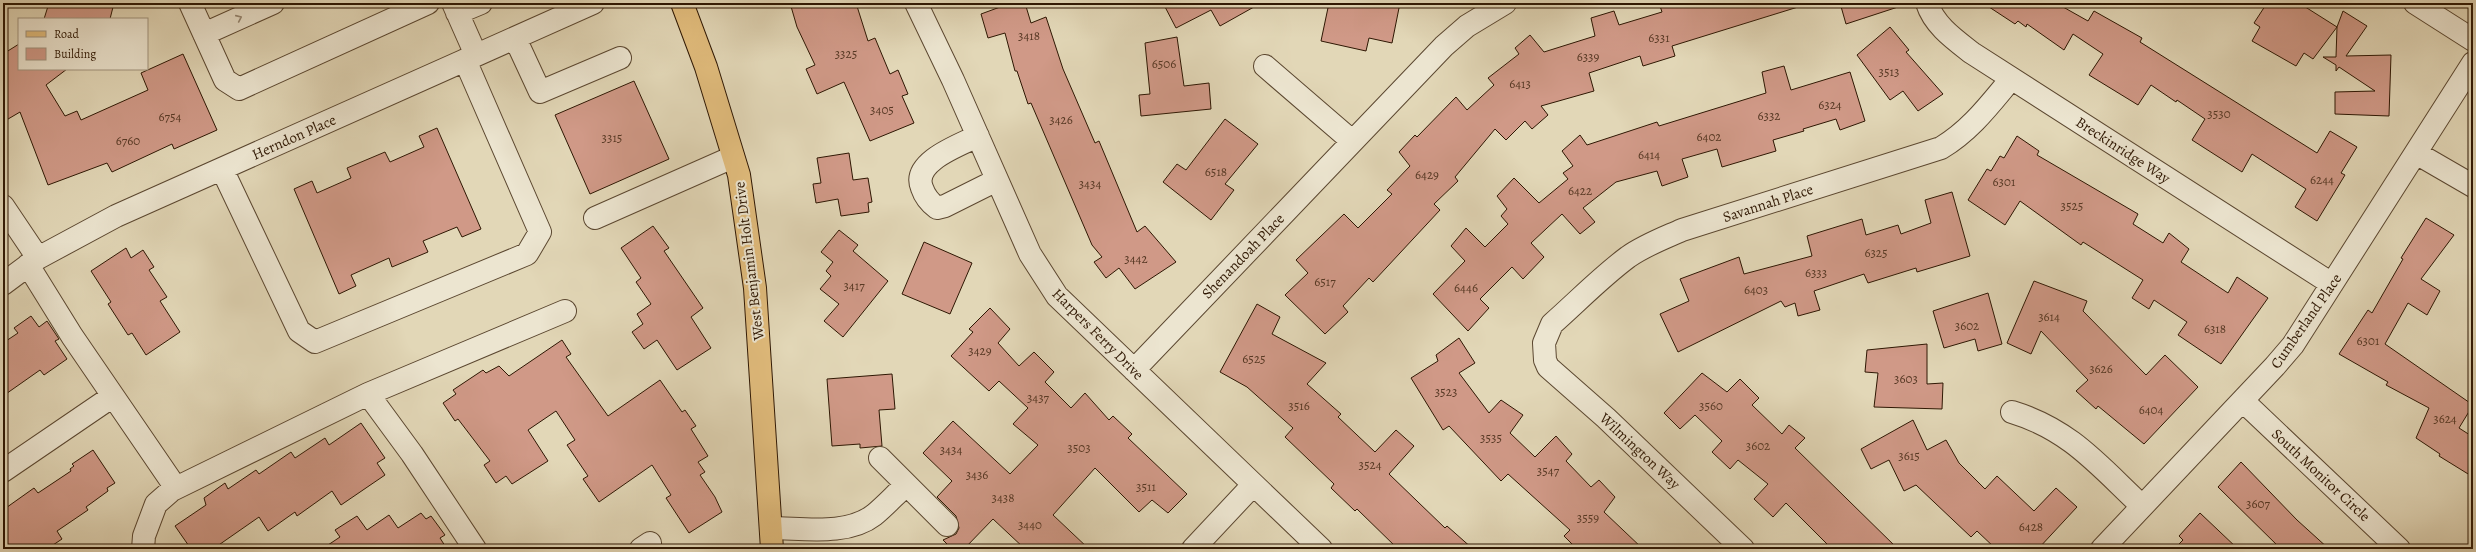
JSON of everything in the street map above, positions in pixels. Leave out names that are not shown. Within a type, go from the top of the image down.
[{"type":"main road","name":"West Benjamin Holt Drive","points":[[682,3],[706,67],[739,175],[755,288],[772,538]]},
{"type":"street","points":[[190,3],[225,80],[239,89],[428,3]]},
{"type":"street","points":[[204,34],[273,3]]},
{"type":"street","points":[[222,169],[299,331],[315,342],[527,254],[540,232],[470,58],[455,8],[481,3]]},
{"type":"street","name":"Herndon Place","points":[[3,284],[33,261],[116,216],[593,3]]},
{"type":"street","name":"Harpers Ferry Drive","points":[[916,3],[978,136],[1030,254],[1057,296],[1321,549]]},
{"type":"street","name":"Shenandoah Place","points":[[1134,370],[1444,46],[1467,26],[1505,3]]},
{"type":"street","name":"Breckinridge Way","points":[[1927,3],[1937,22],[1947,34],[2012,79],[2332,284]]},
{"type":"street","points":[[2415,3],[2473,40]]},
{"type":"street","points":[[516,38],[540,92],[620,58]]},
{"type":"street","name":"Cumberland Place","points":[[2102,549],[2243,401],[2293,345],[2473,63]]},
{"type":"street","points":[[1265,66],[1352,141]]},
{"type":"street","name":"Savannah Place","points":[[1544,350],[1547,333],[1552,324],[1628,257],[1655,241],[1682,230],[1941,148],[1958,138],[1974,123],[2012,79]]},
{"type":"street","points":[[978,136],[927,164],[920,174],[919,182],[925,196],[937,208],[945,206],[997,180]]},
{"type":"street","points":[[2416,153],[2473,186]]},
{"type":"street","points":[[595,218],[733,157]]},
{"type":"street","points":[[3,206],[72,336],[176,488]]},
{"type":"street","points":[[143,549],[144,536],[156,504],[176,488],[368,394],[565,311]]},
{"type":"street","name":"Wilmington Way","points":[[1544,350],[1548,367],[1559,379],[1606,418],[1743,549]]},
{"type":"street","points":[[368,394],[412,454],[475,549]]},
{"type":"street","points":[[3,471],[113,396]]},
{"type":"street","name":"South Monitor Circle","points":[[2243,401],[2399,549]]},
{"type":"street","points":[[2012,412],[2038,420],[2072,440],[2142,506]]},
{"type":"street","points":[[880,458],[947,525]]},
{"type":"street","name":"West Benjamin Holt Drive","points":[[772,538],[856,524],[873,516],[906,485]]},
{"type":"street","points":[[1193,549],[1254,485]]},
{"type":"building","points":[[49,3],[114,3],[110,18],[44,18]]},
{"type":"building","points":[[790,3],[856,3],[868,41],[875,38],[890,74],[898,70],[908,94],[902,96],[914,123],[870,141],[844,82],[817,94],[806,69],[815,65],[797,27]]},
{"type":"building","points":[[1011,3],[1025,3],[1031,23],[1046,17],[1063,69],[1095,143],[1099,141],[1137,232],[1145,226],[1176,262],[1135,289],[1119,268],[1106,278],[1094,262],[1102,257],[1092,245],[1031,103],[1028,104],[1017,71],[1015,71],[1005,33],[988,38],[981,14]]},
{"type":"building","points":[[1163,3],[1261,3],[1220,26],[1211,10],[1176,28]]},
{"type":"building","points":[[1329,3],[1400,3],[1392,43],[1369,38],[1366,51],[1321,41]]},
{"type":"building","points":[[1659,3],[1797,3],[1798,7],[1672,46],[1675,56],[1643,66],[1640,56],[1589,73],[1594,91],[1541,106],[1548,115],[1532,129],[1525,121],[1506,140],[1495,129],[1455,177],[1458,181],[1434,204],[1440,210],[1373,282],[1369,278],[1343,306],[1348,312],[1325,334],[1285,295],[1308,273],[1296,260],[1344,214],[1358,228],[1392,194],[1387,190],[1410,166],[1399,152],[1415,135],[1417,137],[1456,97],[1467,110],[1494,85],[1488,78],[1519,54],[1515,48],[1530,35],[1544,52],[1595,36],[1591,18],[1614,11],[1619,25],[1662,12]]},
{"type":"building","points":[[1840,3],[1900,3],[1901,6],[1846,24]]},
{"type":"building","points":[[1983,3],[2056,3],[2088,21],[2094,11],[2142,38],[2140,42],[2317,153],[2330,131],[2357,147],[2341,173],[2345,175],[2317,221],[2295,207],[2306,189],[2252,154],[2242,172],[2192,140],[2205,119],[2177,100],[2176,102],[2151,85],[2138,105],[2089,75],[2103,54],[2073,34],[2064,50],[2027,24],[2026,27],[2018,21],[2015,24]]},
{"type":"building","points":[[2267,3],[2299,3],[2337,27],[2313,59],[2304,53],[2296,66],[2252,41],[2260,27],[2254,23]]},
{"type":"building","points":[[2343,11],[2367,26],[2346,56],[2391,55],[2389,116],[2335,114],[2335,92],[2375,91],[2339,67],[2336,71],[2336,65],[2323,57],[2336,57],[2337,27]]},
{"type":"building","points":[[1890,27],[1909,50],[1906,52],[1943,94],[1918,111],[1903,91],[1890,100],[1857,55]]},
{"type":"building","points":[[1177,37],[1184,86],[1209,83],[1211,109],[1141,116],[1139,95],[1150,94],[1145,43]]},
{"type":"building","points":[[18,45],[18,70],[66,70],[46,85],[65,116],[77,111],[81,120],[148,90],[141,73],[183,54],[217,130],[174,149],[172,144],[112,172],[107,163],[48,185],[20,112],[3,122],[3,54]]},
{"type":"building","points":[[1784,66],[1791,90],[1850,72],[1865,121],[1840,130],[1836,119],[1803,129],[1804,131],[1773,140],[1776,151],[1722,167],[1717,149],[1682,159],[1688,177],[1662,186],[1657,171],[1616,182],[1583,208],[1595,222],[1580,234],[1562,214],[1531,243],[1544,257],[1523,279],[1512,267],[1480,299],[1489,308],[1468,331],[1433,294],[1465,261],[1451,246],[1466,228],[1485,247],[1508,224],[1501,216],[1507,209],[1497,196],[1514,178],[1539,203],[1568,179],[1563,173],[1573,166],[1562,151],[1580,135],[1587,145],[1657,122],[1659,126],[1766,93],[1762,72]]},
{"type":"building","points":[[634,81],[669,159],[590,194],[555,115]]},
{"type":"building","points":[[1225,119],[1258,144],[1225,184],[1234,190],[1211,220],[1163,182],[1177,164],[1186,170]]},
{"type":"building","points":[[437,128],[481,229],[462,237],[457,227],[423,241],[428,252],[392,267],[389,258],[351,275],[356,286],[339,294],[294,189],[312,181],[317,193],[351,178],[347,168],[385,152],[390,162],[424,147],[419,136]]},
{"type":"building","points":[[2017,136],[2039,151],[2037,155],[2138,214],[2133,224],[2163,243],[2169,233],[2189,249],[2181,262],[2228,293],[2237,277],[2268,298],[2221,364],[2178,335],[2187,322],[2154,300],[2149,309],[2132,298],[2143,280],[2083,242],[2081,245],[2020,201],[2005,225],[1968,200],[1987,169],[1991,171],[2000,156],[2004,158]]},
{"type":"building","points":[[849,153],[853,180],[868,178],[872,202],[868,203],[869,212],[841,216],[838,199],[816,203],[813,184],[821,183],[817,158]]},
{"type":"building","points":[[1952,192],[1970,256],[1917,272],[1916,268],[1868,283],[1864,274],[1814,291],[1820,310],[1798,316],[1795,303],[1785,307],[1781,301],[1678,352],[1660,314],[1689,301],[1680,279],[1739,257],[1744,274],[1812,256],[1807,236],[1862,219],[1866,235],[1898,225],[1901,234],[1931,223],[1925,200]]},
{"type":"building","points":[[2426,218],[2454,235],[2421,279],[2440,291],[2427,315],[2408,303],[2385,344],[2473,405],[2459,428],[2473,437],[2473,477],[2439,456],[2440,454],[2416,438],[2429,408],[2386,385],[2388,382],[2339,354],[2368,310],[2372,313],[2403,259],[2401,258]]},
{"type":"building","points":[[653,226],[669,248],[664,251],[703,308],[691,317],[711,348],[677,370],[657,340],[644,349],[632,332],[643,324],[637,314],[651,304],[636,282],[641,278],[621,248]]},
{"type":"building","points":[[839,230],[858,245],[853,251],[888,281],[843,337],[824,321],[839,304],[820,289],[831,276],[826,271],[833,262],[821,252]]},
{"type":"building","points":[[924,242],[972,263],[950,314],[902,294]]},
{"type":"building","points":[[126,248],[131,258],[143,250],[154,267],[149,270],[167,297],[160,301],[180,332],[146,355],[132,333],[128,335],[108,304],[111,302],[91,271]]},
{"type":"building","points":[[2034,281],[2087,301],[2083,311],[2146,375],[2165,355],[2198,387],[2144,444],[2098,406],[2096,409],[2076,391],[2088,380],[2041,331],[2031,354],[2007,343]]},
{"type":"building","points":[[1988,293],[2002,344],[1978,351],[1975,339],[1944,348],[1933,311]]},
{"type":"building","points":[[1257,304],[1280,317],[1272,334],[1326,363],[1307,384],[1341,414],[1338,417],[1375,452],[1396,430],[1414,446],[1389,474],[1445,528],[1447,526],[1473,549],[1398,549],[1357,509],[1355,511],[1331,488],[1334,484],[1285,437],[1293,428],[1247,387],[1220,372]]},
{"type":"building","points":[[990,308],[1010,329],[998,343],[1019,366],[1034,352],[1054,372],[1045,382],[1071,408],[1085,393],[1109,420],[1113,416],[1132,434],[1128,438],[1187,494],[1168,513],[1152,500],[1139,512],[1095,468],[1053,515],[1089,549],[1025,549],[993,519],[964,549],[952,549],[943,540],[956,534],[959,528],[956,516],[937,497],[952,481],[923,453],[953,421],[1010,474],[1038,445],[1013,424],[1028,408],[999,381],[989,391],[951,356],[973,332],[969,329]]},
{"type":"building","points":[[31,316],[39,327],[47,321],[59,339],[55,341],[67,359],[44,375],[40,370],[3,396],[3,343],[18,333],[14,328]]},
{"type":"building","points":[[1459,338],[1475,363],[1459,373],[1489,413],[1501,400],[1523,415],[1510,433],[1535,457],[1556,436],[1572,454],[1566,461],[1591,487],[1599,480],[1615,497],[1604,512],[1643,549],[1577,549],[1564,536],[1570,530],[1508,474],[1501,481],[1449,426],[1443,430],[1411,378],[1438,361],[1436,355]]},
{"type":"building","points":[[562,340],[571,354],[566,357],[608,416],[660,380],[682,412],[685,410],[696,426],[691,429],[708,456],[698,462],[705,472],[700,475],[715,497],[722,512],[689,533],[666,498],[671,495],[652,465],[599,502],[583,479],[588,476],[567,445],[575,440],[556,411],[528,430],[548,461],[512,484],[506,476],[496,483],[484,465],[490,461],[458,419],[455,421],[443,403],[456,394],[453,390],[483,370],[486,373],[499,366],[509,376]]},
{"type":"building","points":[[1927,344],[1927,384],[1943,383],[1942,409],[1874,407],[1878,373],[1865,372],[1867,350]]},
{"type":"building","points":[[1702,373],[1727,392],[1740,379],[1759,398],[1752,405],[1782,434],[1789,425],[1805,438],[1795,448],[1898,549],[1832,549],[1786,503],[1773,517],[1754,499],[1768,484],[1738,460],[1730,469],[1712,452],[1722,441],[1695,415],[1680,429],[1664,413]]},
{"type":"building","points":[[892,374],[895,409],[879,410],[882,446],[860,448],[860,444],[832,446],[827,379]]},
{"type":"building","points":[[1913,420],[1927,450],[1946,440],[1959,463],[1985,489],[1997,476],[2034,511],[2056,488],[2077,507],[2038,549],[1996,549],[1977,531],[1971,537],[1916,485],[1904,491],[1889,460],[1871,469],[1861,449]]},
{"type":"building","points":[[361,423],[385,458],[377,463],[385,475],[341,505],[332,491],[297,516],[295,512],[268,531],[259,517],[213,549],[191,549],[175,526],[206,505],[204,498],[225,483],[228,489],[256,470],[259,474],[291,452],[295,458],[325,438],[329,445]]},
{"type":"building","points":[[93,450],[115,483],[107,488],[108,491],[86,507],[88,510],[57,531],[62,539],[47,549],[3,549],[3,510],[34,488],[38,493],[71,471],[70,469],[74,466],[72,464]]},
{"type":"building","points":[[2241,462],[2297,520],[2329,549],[2281,549],[2218,487]]},
{"type":"building","points":[[421,513],[426,519],[431,516],[445,535],[440,538],[447,549],[322,549],[340,537],[335,530],[357,516],[367,530],[389,515],[398,528]]},
{"type":"building","points":[[2200,513],[2238,549],[2174,549],[2183,540],[2179,536]]}]
